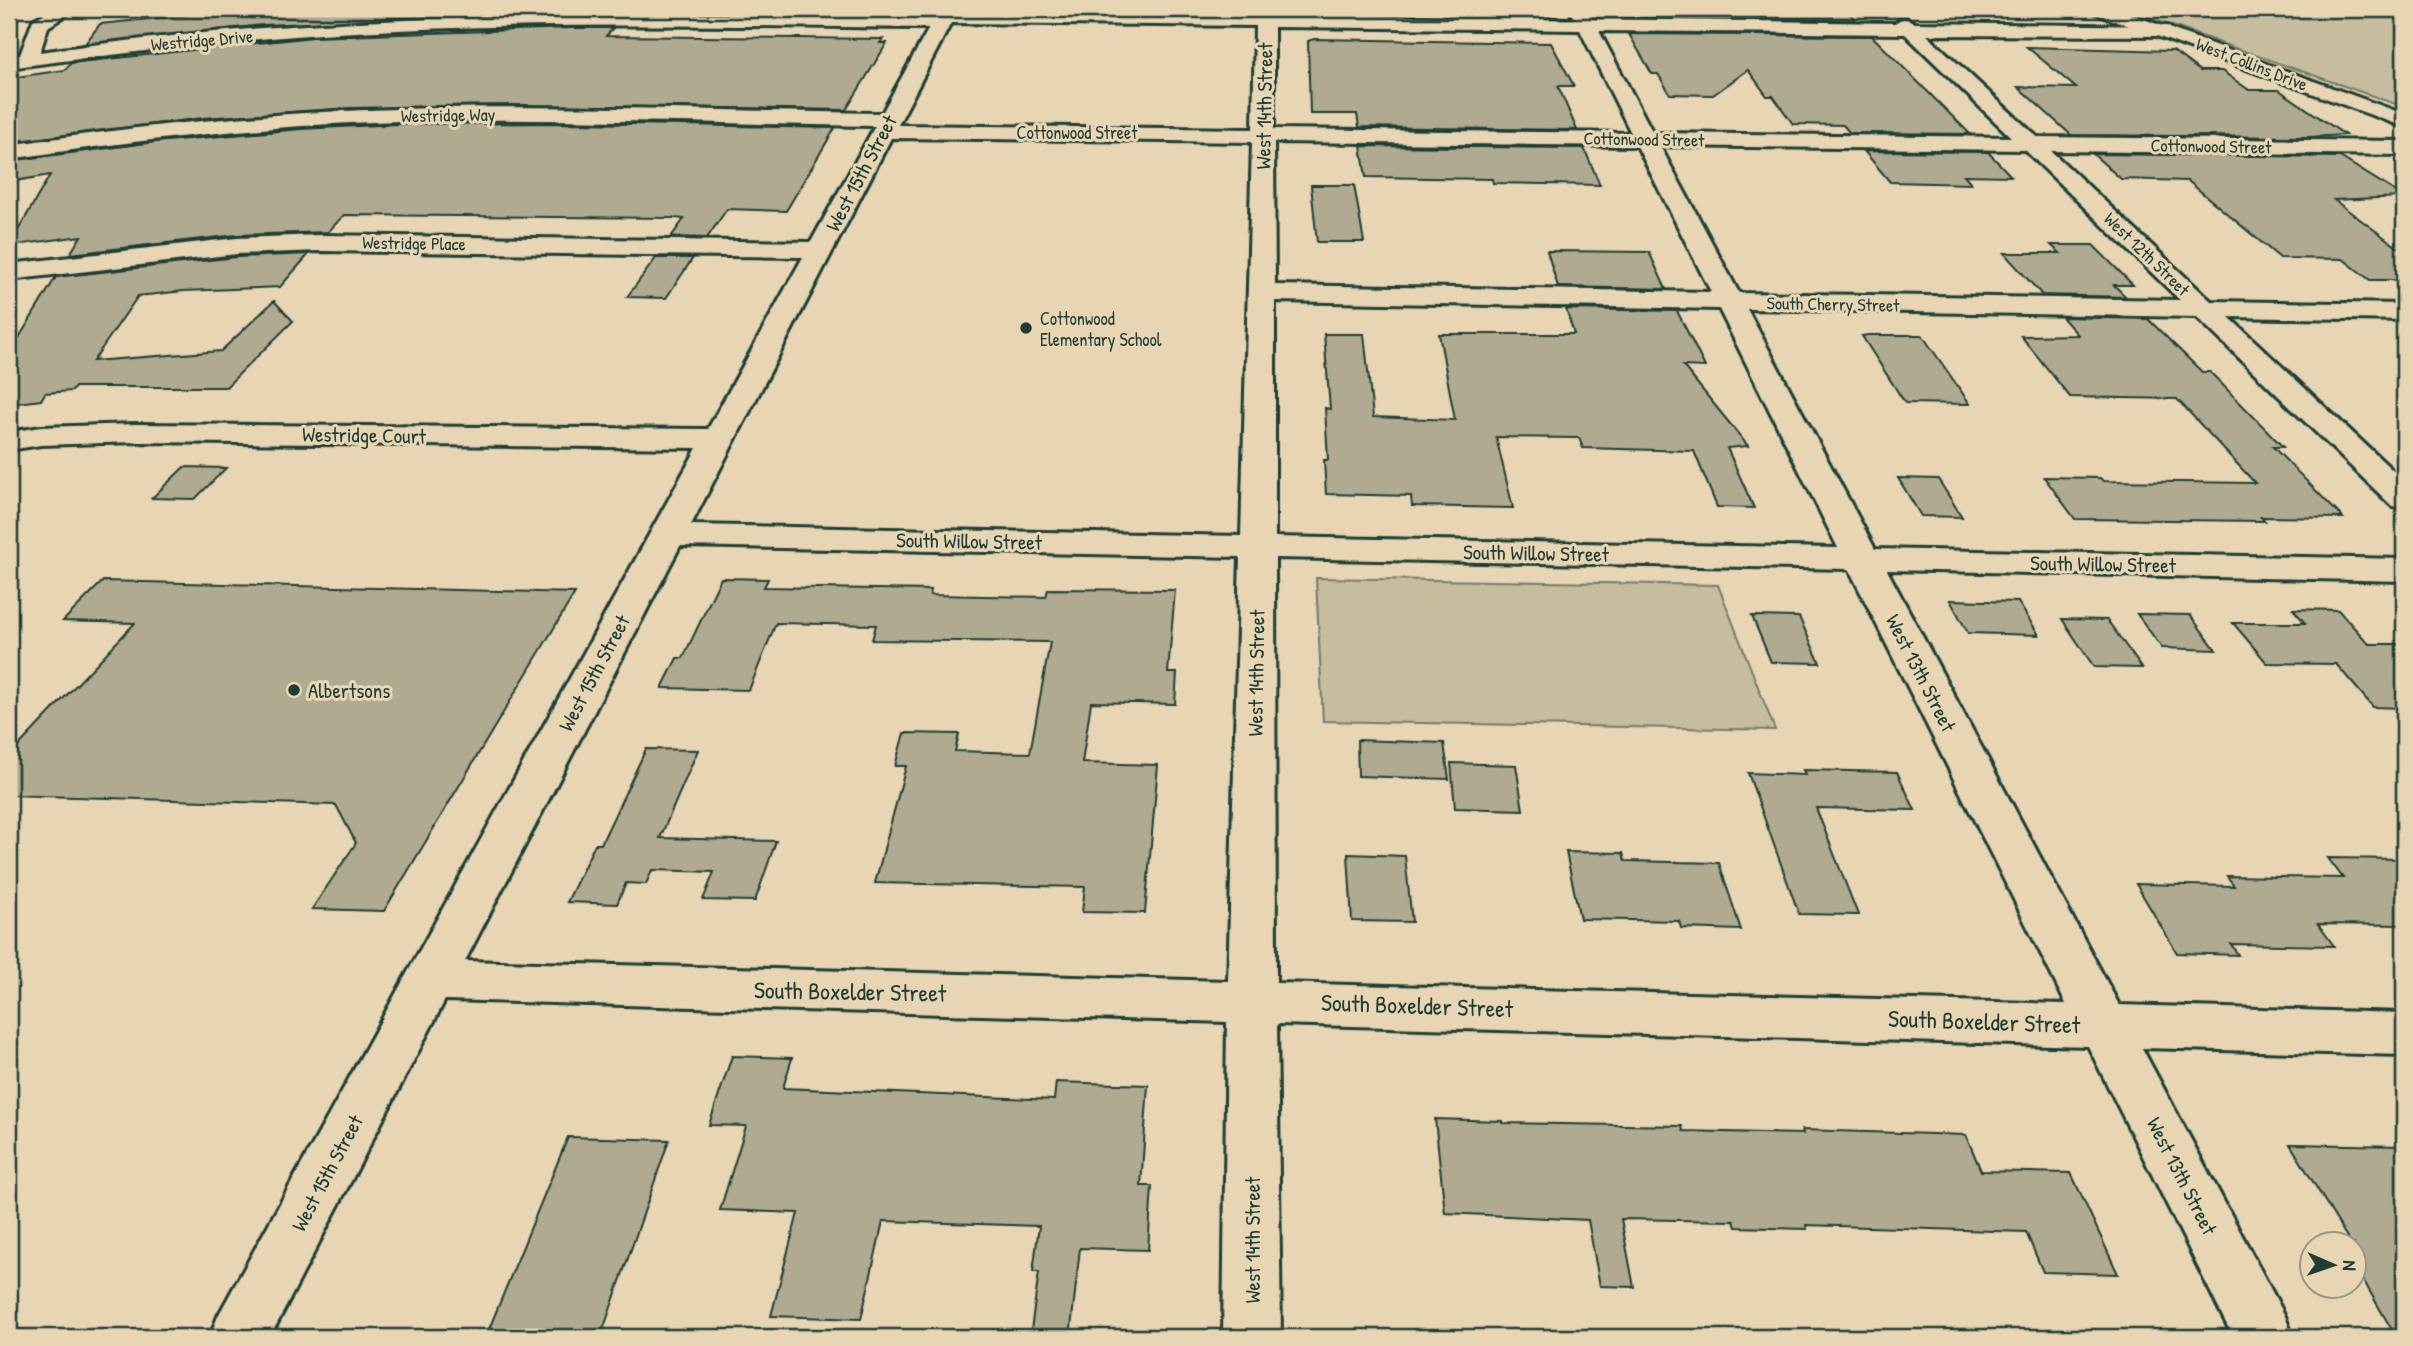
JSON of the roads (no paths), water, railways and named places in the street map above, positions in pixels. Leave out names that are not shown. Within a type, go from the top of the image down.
[{"type":"street","points":[[18,60],[40,24],[66,9]]},
{"type":"street","name":"West 12th Street","points":[[1889,9],[2404,499]]},
{"type":"street","name":"West Collins Drive","points":[[2100,9],[2404,121]]},
{"type":"street","name":"Westridge Drive","points":[[18,60],[283,32],[418,24],[562,20],[945,16],[1582,18],[1912,30],[2167,32]]},
{"type":"street","name":"West 15th Street","points":[[239,1337],[945,16]]},
{"type":"street","name":"West 14th Street","points":[[1252,1337],[1252,1001],[1265,16]]},
{"type":"street","name":"West 13th Street","points":[[1582,18],[2264,1337]]},
{"type":"street","name":"Westridge Way","points":[[9,152],[85,140],[292,120],[456,114],[887,125]]},
{"type":"street","name":"Cottonwood Street","points":[[887,125],[1262,134],[2404,148]]},
{"type":"street","name":"Westridge Place","points":[[9,272],[237,246],[320,243],[820,250]]},
{"type":"street","name":"South Cherry Street","points":[[1261,293],[1730,303],[2404,312]]},
{"type":"street","name":"Westridge Court","points":[[9,441],[41,436],[136,433],[719,439]]},
{"type":"street","name":"South Willow Street","points":[[668,535],[2404,570]]},
{"type":"street","name":"South Boxelder Street","points":[[430,980],[2404,1034]]},
{"type":"place","name":"Cottonwood Elementary School","points":[[1026,328]]},
{"type":"place","name":"Albertsons","points":[[294,690]]}]
